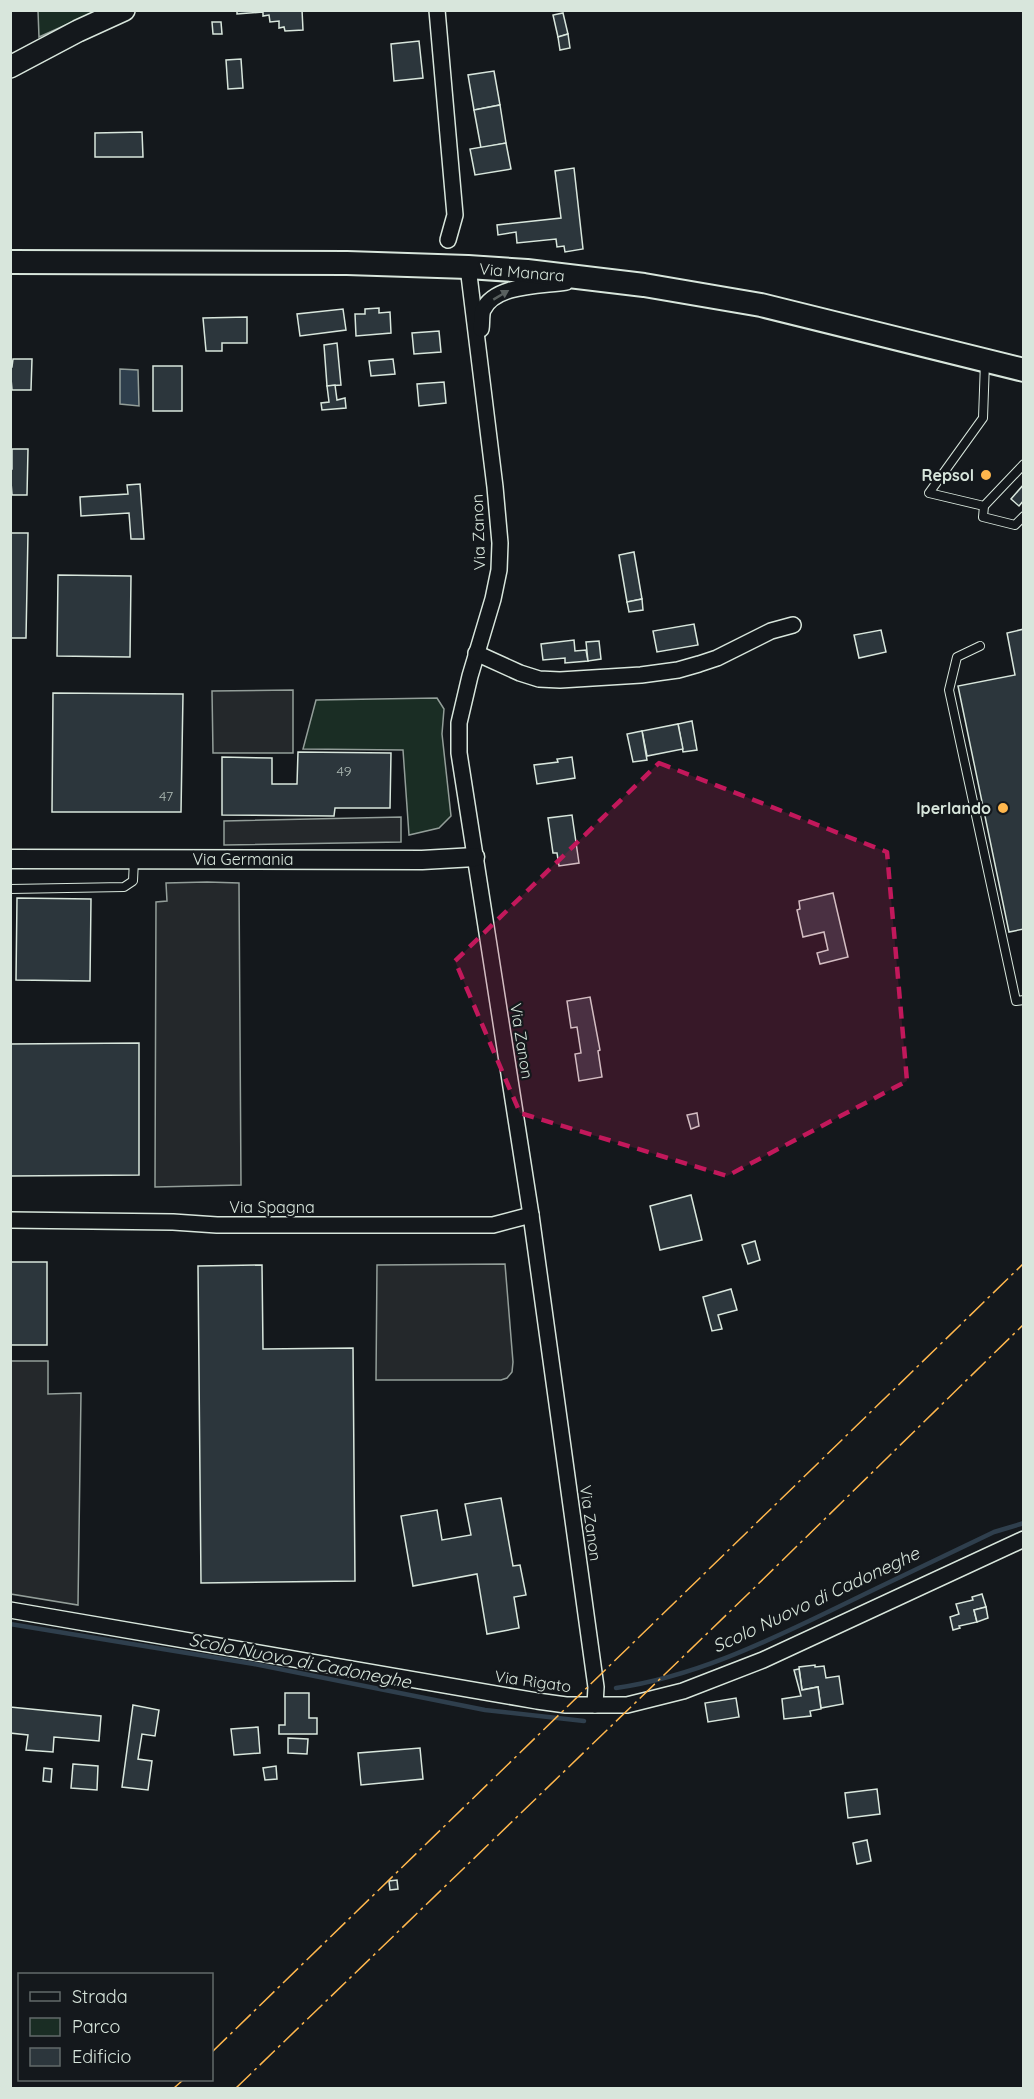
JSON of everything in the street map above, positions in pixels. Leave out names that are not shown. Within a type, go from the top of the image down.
[{"type":"main road","points":[[10,67],[124,10]]},
{"type":"main road","name":"Via Manara","points":[[10,262],[347,263],[468,267],[593,278],[761,305],[1023,370]]},
{"type":"street","points":[[437,10],[455,215],[448,240]]},
{"type":"street","name":"Via Zanon","points":[[468,267],[500,527],[500,552],[493,599],[459,723],[459,753],[531,1215],[596,1687],[595,1705]]},
{"type":"street","name":"Via Zanon","points":[[481,386],[482,311],[489,302],[510,289],[593,278]]},
{"type":"street","points":[[477,653],[520,673],[539,679],[560,680],[641,675],[678,670],[699,664],[717,658],[771,631],[793,625]]},
{"type":"street","name":"Via Germania","points":[[10,859],[422,860],[475,857]]},
{"type":"street","name":"Via Spagna","points":[[10,1220],[173,1221],[217,1225],[493,1225],[531,1215]]},
{"type":"street","name":"Via Rigato","points":[[10,1610],[357,1668],[537,1701],[566,1705],[627,1705],[708,1682],[763,1660],[1023,1539]]},
{"type":"lane","points":[[984,506],[929,493],[983,418],[985,360]]},
{"type":"lane","points":[[1023,464],[984,506],[983,517],[1015,525],[1023,516]]},
{"type":"lane","points":[[980,646],[957,657],[949,690],[1016,1001],[1023,1000]]},
{"type":"lane","points":[[10,889],[124,887],[133,881],[134,859]]},
{"type":"highlighted area","points":[[659,763],[887,852],[907,1081],[727,1176],[520,1113],[455,961]]},
{"type":"green space","points":[[38,10],[97,11],[39,37]]},
{"type":"green space","points":[[437,698],[444,709],[442,734],[451,816],[439,828],[409,835],[403,750],[303,749],[316,700]]},
{"type":"shaded area","points":[[293,690],[293,753],[213,753],[212,691]]},
{"type":"shaded area","points":[[401,817],[401,842],[224,845],[224,821]]},
{"type":"shaded area","points":[[166,883],[239,883],[241,1185],[155,1187],[156,902],[167,901]]},
{"type":"shaded area","points":[[505,1264],[513,1362],[512,1372],[507,1378],[501,1380],[376,1380],[377,1265]]},
{"type":"shaded area","points":[[11,1361],[48,1361],[48,1394],[81,1393],[78,1605],[11,1594]]},
{"type":"water","points":[[120,369],[138,370],[139,406],[120,404]]},
{"type":"building","points":[[237,10],[302,10],[303,30],[285,31],[284,27],[279,28],[279,21],[270,22],[269,15],[263,16],[263,12],[237,14]]},
{"type":"building","points":[[563,13],[568,34],[558,37],[553,15]]},
{"type":"building","points":[[212,22],[221,22],[222,34],[213,34]]},
{"type":"building","points":[[568,34],[570,48],[560,50],[558,37]]},
{"type":"building","points":[[419,41],[423,78],[394,81],[391,44]]},
{"type":"building","points":[[241,59],[243,88],[228,89],[226,60]]},
{"type":"building","points":[[494,71],[500,105],[474,110],[468,75]]},
{"type":"building","points":[[500,105],[506,143],[481,148],[474,110]]},
{"type":"building","points":[[142,132],[143,157],[95,157],[95,133]]},
{"type":"building","points":[[506,143],[511,169],[475,175],[470,149]]},
{"type":"building","points":[[574,168],[583,249],[565,252],[564,246],[557,247],[556,239],[517,243],[516,232],[498,235],[497,225],[561,218],[555,171]]},
{"type":"building","points":[[379,308],[379,313],[390,312],[391,333],[356,336],[355,314],[365,314],[365,309]]},
{"type":"building","points":[[343,309],[346,330],[300,336],[297,314]]},
{"type":"building","points":[[247,317],[247,343],[222,343],[222,351],[206,351],[203,318]]},
{"type":"building","points":[[439,331],[441,352],[414,354],[412,333]]},
{"type":"building","points":[[337,343],[341,385],[327,386],[324,345]]},
{"type":"building","points":[[13,359],[32,359],[31,390],[12,390],[10,367],[12,367]]},
{"type":"building","points":[[393,359],[395,374],[371,376],[369,361]]},
{"type":"building","points":[[153,366],[182,366],[182,411],[153,411]]},
{"type":"building","points":[[444,382],[446,403],[419,406],[417,384]]},
{"type":"building","points":[[335,385],[337,400],[345,398],[346,408],[322,410],[321,403],[329,402],[327,386]]},
{"type":"building","points":[[12,449],[28,449],[27,495],[12,495],[10,469],[12,469]]},
{"type":"building","points":[[140,484],[144,539],[131,539],[129,513],[81,516],[80,497],[128,494],[127,485]]},
{"type":"building","points":[[1024,484],[1024,500],[1019,506],[1011,499]]},
{"type":"building","points":[[10,533],[28,533],[26,638],[10,638]]},
{"type":"building","points":[[634,552],[642,599],[627,602],[619,555]]},
{"type":"building","points":[[58,575],[131,576],[130,657],[57,656]]},
{"type":"building","points":[[642,599],[643,610],[629,612],[627,602]]},
{"type":"building","points":[[694,624],[698,645],[657,652],[653,631]]},
{"type":"building","name":"Iperlando","points":[[1024,629],[1024,929],[1009,932],[958,686],[1015,675],[1007,633]]},
{"type":"building","points":[[881,630],[886,652],[859,658],[854,635]]},
{"type":"building","points":[[574,640],[575,651],[586,650],[588,661],[565,663],[565,658],[543,660],[541,644]]},
{"type":"building","points":[[599,641],[601,659],[588,661],[586,642]]},
{"type":"building","points":[[53,693],[183,694],[181,812],[52,812]]},
{"type":"building","points":[[692,721],[697,750],[683,752],[678,724]]},
{"type":"building","points":[[678,724],[683,749],[647,756],[642,731]]},
{"type":"building","points":[[642,731],[647,760],[633,762],[627,734]]},
{"type":"building","points":[[298,752],[391,753],[390,808],[335,808],[334,816],[222,815],[222,757],[272,758],[272,784],[297,784]]},
{"type":"building","points":[[572,757],[575,778],[537,784],[534,765],[558,762],[557,759]]},
{"type":"building","points":[[572,815],[579,863],[559,866],[557,853],[553,853],[548,818]]},
{"type":"building","points":[[833,893],[848,957],[820,964],[817,953],[828,950],[824,932],[803,937],[797,910],[800,909],[799,901]]},
{"type":"building","points":[[17,898],[91,899],[90,981],[16,980]]},
{"type":"building","points":[[590,997],[600,1050],[598,1051],[602,1077],[579,1081],[575,1054],[581,1053],[577,1027],[571,1028],[567,1001]]},
{"type":"building","points":[[139,1043],[139,1175],[10,1176],[10,1044]]},
{"type":"building","points":[[697,1113],[699,1126],[691,1129],[687,1115]]},
{"type":"building","points":[[691,1195],[702,1240],[660,1250],[650,1206]]},
{"type":"building","points":[[755,1241],[760,1260],[748,1264],[742,1245]]},
{"type":"building","points":[[10,1262],[47,1262],[47,1345],[10,1345]]},
{"type":"building","points":[[262,1265],[263,1349],[353,1348],[355,1581],[201,1583],[198,1266]]},
{"type":"building","points":[[731,1289],[737,1310],[718,1315],[722,1329],[712,1331],[703,1297]]},
{"type":"building","points":[[501,1498],[513,1566],[520,1565],[526,1595],[514,1597],[519,1628],[487,1634],[477,1574],[413,1586],[401,1516],[437,1510],[442,1540],[471,1535],[465,1504]]},
{"type":"building","points":[[982,1594],[986,1607],[974,1610],[977,1622],[959,1626],[960,1628],[953,1630],[950,1617],[959,1614],[956,1604],[973,1600],[972,1597]]},
{"type":"building","points":[[986,1607],[988,1618],[977,1622],[974,1610]]},
{"type":"building","points":[[815,1665],[815,1667],[824,1666],[826,1678],[839,1676],[843,1704],[821,1708],[818,1687],[802,1690],[799,1667]]},
{"type":"building","points":[[799,1669],[802,1690],[818,1687],[821,1709],[810,1711],[811,1716],[784,1719],[782,1699],[801,1696],[794,1670]]},
{"type":"building","points":[[285,1693],[309,1693],[309,1718],[317,1718],[317,1734],[279,1734],[279,1725],[285,1725]]},
{"type":"building","points":[[736,1698],[739,1717],[708,1722],[705,1703]]},
{"type":"building","points":[[133,1705],[159,1710],[155,1736],[142,1734],[138,1759],[152,1761],[148,1790],[122,1787]]},
{"type":"building","points":[[10,1707],[101,1716],[99,1741],[54,1737],[53,1752],[26,1750],[28,1735],[10,1733]]},
{"type":"building","points":[[258,1727],[260,1753],[234,1755],[231,1729]]},
{"type":"building","points":[[288,1738],[308,1739],[307,1754],[288,1753]]},
{"type":"building","points":[[420,1748],[423,1779],[361,1785],[358,1753]]},
{"type":"building","points":[[73,1764],[98,1766],[97,1790],[71,1788]]},
{"type":"building","points":[[276,1766],[277,1779],[265,1780],[263,1768]]},
{"type":"building","points":[[44,1768],[52,1769],[51,1782],[43,1781]]},
{"type":"building","points":[[877,1789],[880,1814],[848,1818],[845,1793]]},
{"type":"building","points":[[867,1840],[871,1861],[857,1864],[853,1843]]},
{"type":"building","points":[[397,1880],[398,1889],[390,1890],[389,1881]]},
{"type":"waterway","name":"Scolo Nuovo di Cadoneghe","points":[[616,1688],[673,1676],[728,1657],[994,1532],[1024,1523]]},
{"type":"waterway","name":"Scolo Nuovo di Cadoneghe","points":[[10,1624],[254,1664],[485,1710],[584,1721]]},
{"type":"power","points":[[213,2051],[1024,1263]]},
{"type":"power","points":[[236,2088],[1024,1324]]},
{"type":"power","points":[[174,2088],[182,2081]]},
{"type":"place","name":"Repsol","points":[[986,475]]},
{"type":"place","name":"Iperlando","points":[[1003,808]]}]
